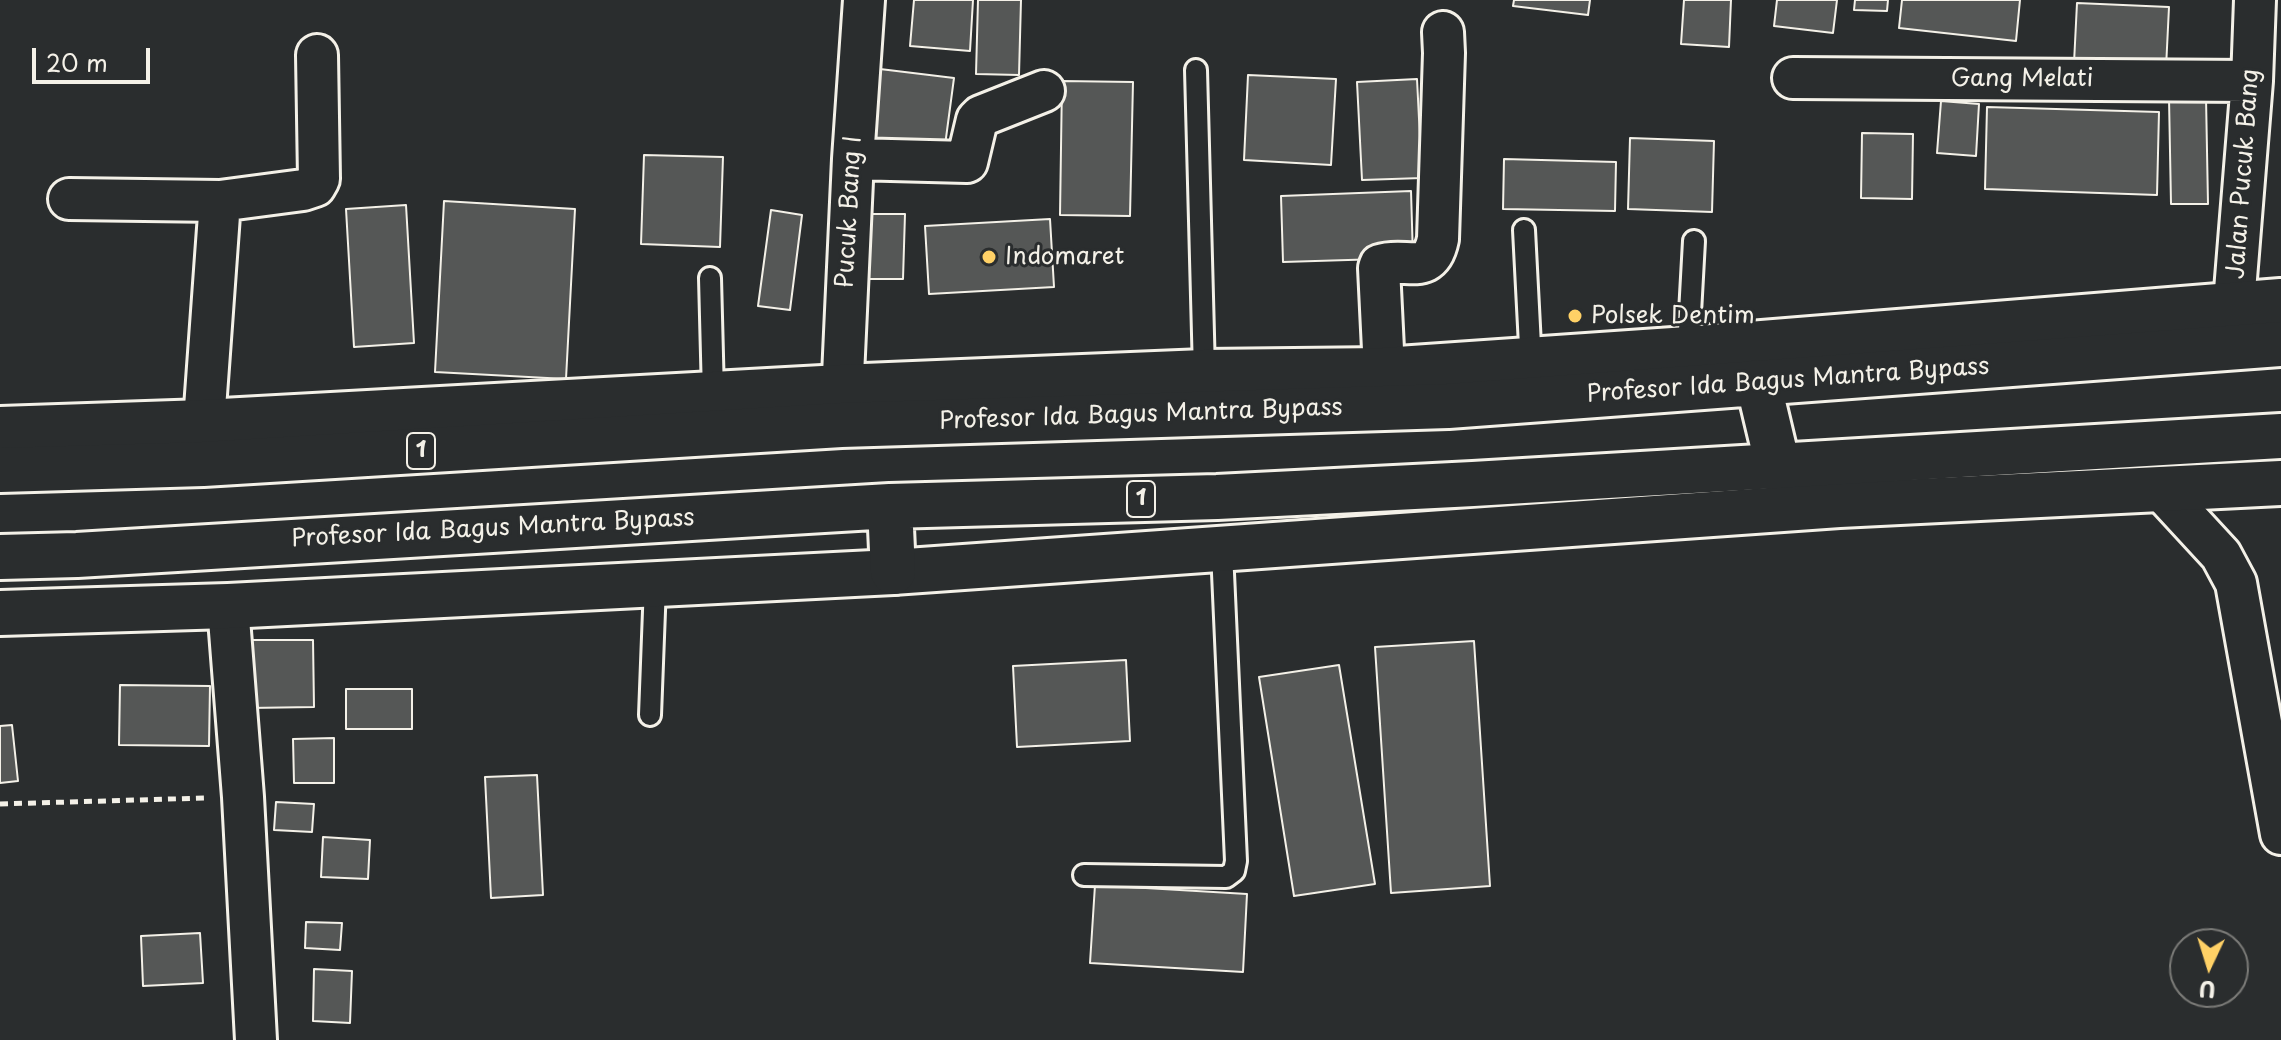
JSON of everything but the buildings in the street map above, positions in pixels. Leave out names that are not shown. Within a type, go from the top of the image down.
[{"type":"main road","points":[[0,429],[204,422],[713,394],[841,406],[1204,372],[1384,370],[2281,301]]},
{"type":"main road","name":"Profesor Ida Bagus Mantra Bypass","points":[[0,470],[166,466],[841,406],[1448,406],[2281,344]]},
{"type":"main road","points":[[1758,382],[1778,466]]},
{"type":"main road","name":"Profesor Ida Bagus Mantra Bypass","points":[[0,557],[77,555],[890,506],[1249,495],[2281,436]]},
{"type":"main road","points":[[0,613],[228,606],[893,572],[1839,505],[2281,483]]},
{"type":"main road","points":[[890,506],[893,572]]},
{"type":"street","name":"Pucuk Bang I","points":[[841,406],[864,0]]},
{"type":"street","name":"Jalan Pucuk Bang","points":[[2237,348],[2234,303],[2252,81],[2255,0]]},
{"type":"street","points":[[1384,370],[1379,268],[1384,263],[1415,264],[1427,261],[1435,252],[1438,239],[1443,32]]},
{"type":"street","points":[[69,199],[220,201],[315,186],[319,179],[317,55]]},
{"type":"street","name":"Gang Melati","points":[[1793,78],[2252,81]]},
{"type":"street","points":[[853,159],[967,162],[977,120],[981,116],[1044,91]]},
{"type":"street","points":[[204,422],[220,201]]},
{"type":"street","points":[[2162,491],[2221,555],[2236,583],[2281,834]]},
{"type":"street","points":[[228,606],[243,797],[256,1040]]},
{"type":"lane","points":[[1196,70],[1204,372]]},
{"type":"lane","points":[[1524,230],[1533,401]]},
{"type":"lane","points":[[1688,349],[1694,241]]},
{"type":"lane","points":[[710,278],[713,394]]},
{"type":"lane","points":[[1084,875],[1226,877],[1234,871],[1222,551]]},
{"type":"lane","points":[[650,715],[655,585]]},
{"type":"path","points":[[0,804],[243,797]]},
{"type":"place","name":"Indomaret","points":[[989,257]]},
{"type":"place","name":"Polsek Dentim","points":[[1575,316]]}]
